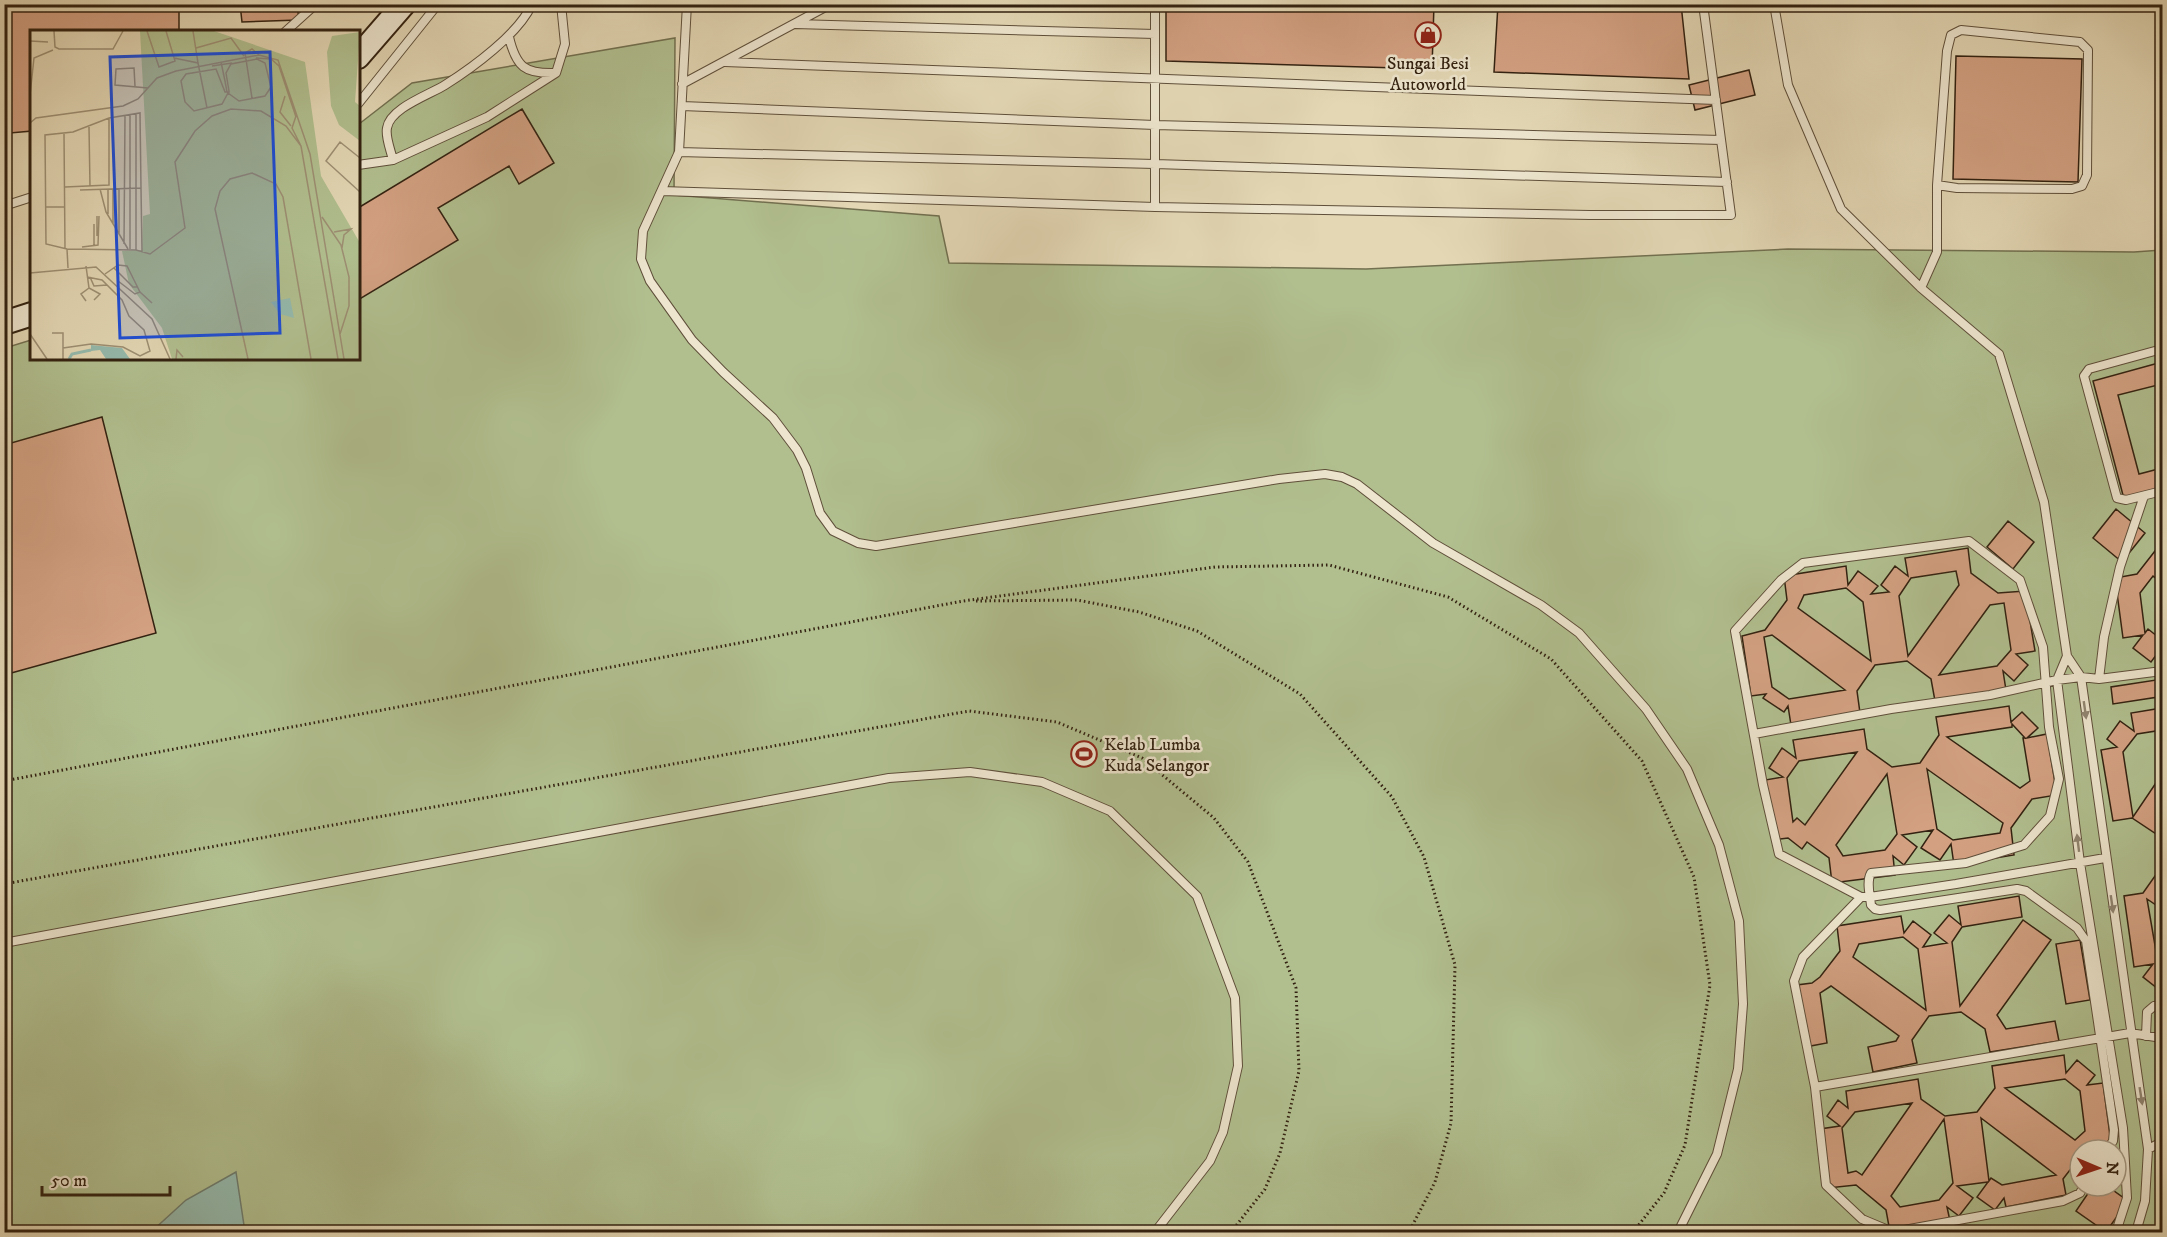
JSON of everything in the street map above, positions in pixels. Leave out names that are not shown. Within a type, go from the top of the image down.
[{"type":"street","points":[[360,55],[404,4]]},
{"type":"street","points":[[4,323],[30,315]]},
{"type":"lane","points":[[287,30],[316,4]]},
{"type":"lane","points":[[360,102],[438,4]]},
{"type":"lane","points":[[393,160],[387,129],[392,118],[408,105],[445,85],[509,37],[532,4]]},
{"type":"lane","points":[[360,165],[393,160],[487,117],[556,73],[565,44],[561,4]]},
{"type":"lane","points":[[687,4],[679,152],[643,231],[641,259],[650,281],[692,340],[773,418],[797,450],[806,468],[820,513],[833,531],[847,539],[876,546],[1279,478],[1325,474],[1342,477],[1357,484],[1432,543],[1541,605],[1579,633],[1646,709],[1687,770],[1719,844],[1738,921],[1743,1004],[1738,1069],[1717,1154],[1678,1233]]},
{"type":"lane","points":[[682,84],[831,4]]},
{"type":"lane","points":[[1155,4],[1155,207]]},
{"type":"lane","points":[[662,191],[1155,207],[1579,215],[1731,215],[1703,4]]},
{"type":"lane","points":[[1774,4],[1788,85],[1841,209],[1922,288],[1999,354],[2044,502],[2067,656],[2081,677],[2148,1149],[2145,1201],[2136,1233]]},
{"type":"lane","points":[[795,24],[1155,34]]},
{"type":"lane","points":[[1922,288],[1937,252],[1937,185],[1947,51],[1952,35],[1961,30],[2080,42],[2088,50],[2087,175],[2082,186],[2072,189],[1980,189],[1937,185]]},
{"type":"lane","points":[[509,37],[513,54],[524,69],[539,73],[556,73]]},
{"type":"lane","points":[[725,62],[1716,100]]},
{"type":"lane","points":[[682,106],[1155,125],[1721,140]]},
{"type":"lane","points":[[679,152],[1727,182]]},
{"type":"lane","points":[[4,206],[30,198]]},
{"type":"lane","points":[[2163,349],[2089,369],[2084,376],[2114,494],[2121,501],[2163,491]]},
{"type":"lane","points":[[2099,679],[2104,637],[2120,567],[2144,496]]},
{"type":"lane","points":[[2105,858],[1870,897],[1861,897],[1779,854],[1763,785],[1735,631],[1781,580],[1803,563],[1969,541],[2020,580],[2043,646],[2049,727],[2059,778],[2050,816],[2024,845],[1966,863],[1871,873],[1868,878],[1870,897],[1871,905],[1880,910],[2017,890],[2026,891],[2083,934],[2123,1128],[2127,1198],[2116,1233]]},
{"type":"lane","points":[[2067,656],[2057,680],[2105,1038],[2113,1138]]},
{"type":"lane","points":[[1754,734],[1891,709],[1990,695],[2057,680],[2081,677],[2099,679],[2163,671]]},
{"type":"lane","points":[[4,943],[889,778],[970,772],[1042,782],[1110,811],[1197,896],[1236,998],[1238,1066],[1223,1132],[1210,1161],[1155,1233]]},
{"type":"lane","points":[[1861,897],[1803,957],[1794,981],[1815,1088],[1826,1185],[1862,1219],[1893,1232],[2063,1202],[2071,1198]]},
{"type":"lane","points":[[2146,1036],[2147,1012],[2154,1006],[2163,1005]]},
{"type":"lane","points":[[1815,1088],[2130,1033],[2163,1038]]},
{"type":"lane","points":[[2148,1149],[2163,1142]]},
{"type":"path","points":[[4,781],[963,602],[1215,567],[1329,565],[1448,597],[1551,659],[1642,761],[1694,877],[1710,985],[1685,1145],[1664,1193],[1633,1233]]},
{"type":"path","points":[[963,602],[1077,600],[1139,612],[1197,632],[1300,694],[1392,797],[1424,857],[1455,965],[1451,1124],[1435,1182],[1409,1233]]},
{"type":"path","points":[[4,884],[969,711],[1058,722],[1142,758],[1214,818],[1248,862],[1296,988],[1299,1071],[1280,1154],[1265,1190],[1231,1233]]},
{"type":"green space","name":"Kelab Lumba Kuda Selangor","points":[[675,38],[674,195],[939,216],[949,263],[1366,269],[1788,249],[2134,252],[2162,250],[2162,1232],[5,1232],[5,348],[30,340],[30,360],[360,360],[360,123],[412,83]]},
{"type":"water","points":[[236,1172],[245,1232],[151,1232],[186,1200]]},
{"type":"building","points":[[4,4],[179,4],[179,30],[30,30],[30,131],[10,133]]},
{"type":"building","points":[[240,4],[297,4],[299,20],[242,22]]},
{"type":"building","points":[[1166,4],[1434,4],[1432,69],[1166,61]]},
{"type":"building","points":[[1498,4],[1681,4],[1689,79],[1494,72]]},
{"type":"building","points":[[1956,56],[2082,59],[2078,182],[1953,179]]},
{"type":"building","points":[[1749,70],[1755,95],[1695,110],[1689,85]]},
{"type":"building","points":[[522,109],[554,163],[519,184],[509,166],[438,208],[458,240],[360,299],[360,207]]},
{"type":"building","points":[[2162,362],[2162,384],[2118,395],[2139,474],[2162,468],[2162,488],[2124,499],[2093,381]]},
{"type":"building","points":[[102,417],[156,633],[4,675],[4,445]]},
{"type":"building","points":[[2116,509],[2145,533],[2122,562],[2093,538]]},
{"type":"building","points":[[2008,521],[2034,542],[2013,569],[1987,547]]},
{"type":"building","points":[[2162,542],[2162,583],[2153,576],[2140,593],[2145,633],[2148,629],[2162,640],[2162,665],[2160,650],[2151,662],[2133,648],[2143,635],[2123,638],[2115,578],[2137,574]]},
{"type":"building","points":[[1968,548],[1971,573],[1998,593],[2025,591],[2035,651],[2016,654],[2028,665],[2014,681],[2003,671],[2006,690],[1935,701],[1931,679],[1907,661],[1875,665],[1857,691],[1860,713],[1791,725],[1788,706],[1784,712],[1763,698],[1766,694],[1751,696],[1742,636],[1765,630],[1787,600],[1784,576],[1846,566],[1848,585],[1858,571],[1878,586],[1871,594],[1889,592],[1881,585],[1895,566],[1908,576],[1905,558]],"holes":[[[1956,571],[1959,585],[1908,656],[1899,596],[1911,578]],[[1846,588],[1863,602],[1871,661],[1798,608],[1804,595]],[[2004,603],[2011,650],[1997,666],[1939,675],[1990,605]],[[1772,635],[1845,690],[1789,699],[1772,687],[1764,637]]]},
{"type":"building","points":[[2156,680],[2158,697],[2113,704],[2111,687]]},
{"type":"building","points":[[2009,706],[2011,722],[2022,712],[2038,728],[2027,738],[2047,734],[2057,795],[2032,799],[2011,828],[2014,855],[1954,865],[1951,844],[1940,860],[1921,848],[1933,830],[1902,835],[1917,847],[1904,865],[1893,856],[1895,875],[1832,883],[1829,858],[1807,842],[1802,849],[1788,838],[1773,840],[1765,780],[1783,777],[1769,768],[1782,748],[1796,758],[1793,740],[1864,729],[1867,749],[1892,767],[1920,763],[1939,735],[1936,717]],"holes":[[[2012,724],[2025,738],[2023,738],[2030,781],[2020,788],[1947,737],[2012,727]],[[1857,752],[1805,825],[1797,818],[1793,822],[1787,778],[1799,761]],[[1927,769],[2003,823],[2000,833],[1953,840],[1937,829]],[[1887,774],[1897,834],[1885,850],[1843,856],[1836,845]]]},
{"type":"building","points":[[2162,708],[2162,730],[2137,734],[2123,752],[2133,817],[2162,774],[2162,864],[2159,836],[2132,818],[2113,821],[2101,750],[2117,747],[2107,739],[2120,721],[2134,731],[2131,713]]},
{"type":"building","points":[[2162,866],[2162,909],[2147,899],[2157,957],[2162,961],[2162,992],[2143,977],[2153,964],[2134,967],[2124,896],[2143,893]]},
{"type":"building","points":[[2019,896],[2022,917],[1962,927],[1952,942],[1960,1006],[2023,920],[2051,940],[1997,1015],[2006,1029],[2055,1021],[2059,1041],[1990,1052],[1985,1029],[1961,1012],[1929,1016],[1912,1040],[1917,1063],[1873,1072],[1868,1047],[1896,1041],[1899,1036],[1831,986],[1820,993],[1827,1043],[1805,1047],[1797,985],[1812,983],[1820,977],[1840,951],[1837,926],[1901,916],[1904,933],[1913,921],[1931,935],[1923,947],[1947,943],[1934,933],[1949,915],[1961,925],[1958,906]],"holes":[[[1903,937],[1918,949],[1926,1010],[1853,957],[1859,944]]]},
{"type":"building","points":[[2080,940],[2090,1000],[2066,1004],[2056,944]]},
{"type":"building","points":[[2064,1055],[2066,1073],[2077,1060],[2095,1075],[2087,1085],[2103,1083],[2110,1138],[2077,1138],[2085,1131],[2080,1091],[2065,1079],[2005,1088],[2072,1138],[2068,1138],[2068,1173],[2063,1179],[2066,1195],[2006,1207],[2004,1198],[1995,1210],[1977,1197],[1988,1182],[1957,1186],[1973,1198],[1959,1216],[1947,1207],[1950,1221],[1890,1232],[1886,1210],[1856,1185],[1828,1188],[1820,1129],[1840,1126],[1827,1116],[1838,1100],[1848,1108],[1846,1091],[1918,1079],[1921,1099],[1945,1116],[1977,1112],[1995,1088],[1992,1066]],"holes":[[[1912,1103],[1862,1175],[1856,1171],[1848,1173],[1842,1128],[1855,1112]],[[1981,1118],[2056,1175],[2002,1185],[1991,1178],[1989,1181]],[[1944,1119],[1953,1183],[1939,1200],[1900,1207],[1891,1196]]]},
{"type":"building","points":[[2085,1198],[2124,1198],[2128,1201],[2106,1232],[2076,1211]]},
{"type":"place","name":"Sungai Besi Autoworld","points":[[1428,35]]},
{"type":"place","name":"Kelab Lumba Kuda Selangor","points":[[1084,754]]}]
